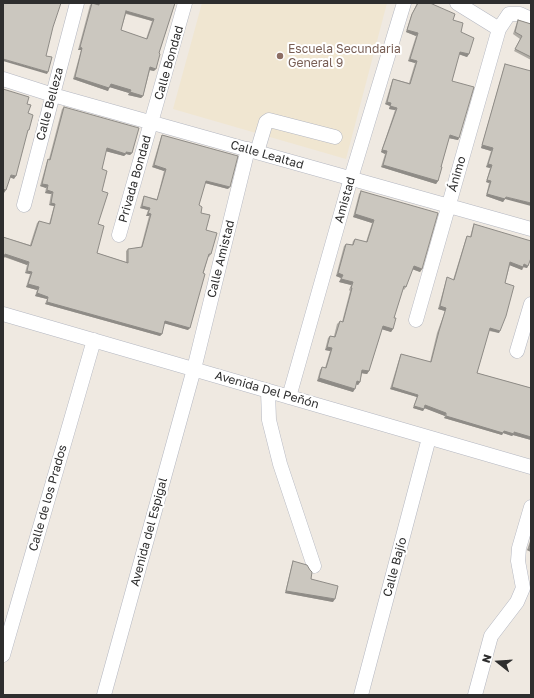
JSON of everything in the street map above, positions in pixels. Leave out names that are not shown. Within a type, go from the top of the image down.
[{"type":"street","name":"Calle Belleza","points":[[24,205],[77,3]]},
{"type":"street","name":"Calle Bondad","points":[[152,123],[185,3]]},
{"type":"street","name":"Amistad","points":[[289,397],[351,178],[404,3]]},
{"type":"street","points":[[458,3],[499,29],[509,14],[520,14],[531,19]]},
{"type":"street","name":"Ánimo","points":[[416,320],[499,29]]},
{"type":"street","name":"Calle Lealtad","points":[[3,79],[53,95],[531,229]]},
{"type":"street","name":"Calle Amistad","points":[[194,369],[253,151],[266,122],[269,120],[335,137]]},
{"type":"street","name":"Privada Bondad","points":[[119,236],[152,123]]},
{"type":"street","points":[[517,351],[531,304]]},
{"type":"street","name":"Avenida Del Peñón","points":[[3,314],[531,467]]},
{"type":"street","name":"Calle de los Prados","points":[[3,655],[94,340]]},
{"type":"street","name":"Avenida del Espigal","points":[[104,695],[194,369]]},
{"type":"street","points":[[268,391],[270,420],[280,464],[314,566]]},
{"type":"street","name":"Calle Bajío","points":[[361,695],[429,438]]},
{"type":"street","points":[[474,695],[491,636],[518,602],[523,588],[518,560],[519,548],[531,507]]},
{"type":"shaded area","name":"Escuela Secundaria General 9","points":[[202,3],[387,3],[346,159],[173,109]]},
{"type":"building","points":[[3,3],[61,3],[46,56],[52,57],[48,72],[3,59]]},
{"type":"building","points":[[92,3],[99,5],[99,3],[175,3],[159,53],[156,69],[150,67],[143,96],[130,92],[131,90],[111,84],[109,88],[75,77],[82,48],[80,47]],"holes":[[[126,11],[154,19],[147,39],[121,30]]]},
{"type":"building","points":[[418,3],[430,3],[455,14],[453,20],[463,23],[461,32],[474,38],[469,54],[460,52],[452,81],[474,87],[459,138],[450,135],[438,181],[383,165],[387,151],[382,150],[397,108],[390,106],[391,103],[387,102],[393,79],[410,84],[417,61],[410,59],[418,33],[407,30],[412,14]]},
{"type":"building","points":[[518,20],[531,24],[531,57],[515,49],[522,36],[515,32]]},
{"type":"building","points":[[505,64],[531,71],[531,203],[506,197],[505,199],[487,194],[491,181],[487,180],[492,165],[488,164],[493,148],[482,145]]},
{"type":"building","points":[[3,89],[29,97],[27,104],[31,105],[28,113],[33,115],[16,176],[11,175],[6,190],[3,189]]},
{"type":"building","points":[[64,107],[139,128],[132,153],[126,152],[126,154],[107,148],[102,169],[107,171],[102,191],[108,193],[98,224],[104,226],[97,253],[128,263],[128,249],[142,247],[151,214],[148,213],[150,208],[142,206],[144,196],[157,200],[166,169],[154,165],[162,135],[238,156],[230,187],[206,181],[199,205],[202,207],[201,213],[210,215],[206,230],[217,233],[211,254],[209,254],[203,273],[205,274],[190,328],[165,321],[162,334],[47,302],[48,297],[37,293],[39,287],[28,284],[32,272],[27,271],[29,262],[5,254],[3,260],[3,237],[31,246],[39,221],[50,224],[55,204],[51,203],[53,192],[47,190],[48,185],[42,184]]},
{"type":"building","points":[[361,191],[438,213],[422,269],[414,266],[406,287],[404,286],[394,318],[396,318],[393,329],[383,326],[369,371],[362,370],[360,382],[357,381],[355,389],[319,378],[322,367],[326,368],[332,348],[327,347],[330,336],[335,337],[340,321],[343,322],[352,288],[353,282],[341,279],[343,275],[338,273],[346,244],[353,245],[355,239],[367,242],[374,220],[355,214]]},
{"type":"building","points":[[474,224],[531,241],[531,258],[528,266],[524,264],[523,267],[510,262],[505,283],[514,286],[506,316],[500,331],[490,328],[477,373],[531,388],[531,437],[514,432],[514,434],[504,431],[503,433],[446,416],[446,413],[425,405],[424,409],[414,406],[418,395],[392,387],[401,354],[431,362],[446,308],[440,306],[447,277],[454,280],[467,236],[471,237]]},
{"type":"building","points":[[293,561],[307,565],[312,572],[311,579],[338,586],[335,599],[286,591]]},
{"type":"place","name":"Escuela Secundaria General 9","points":[[280,56]]}]
